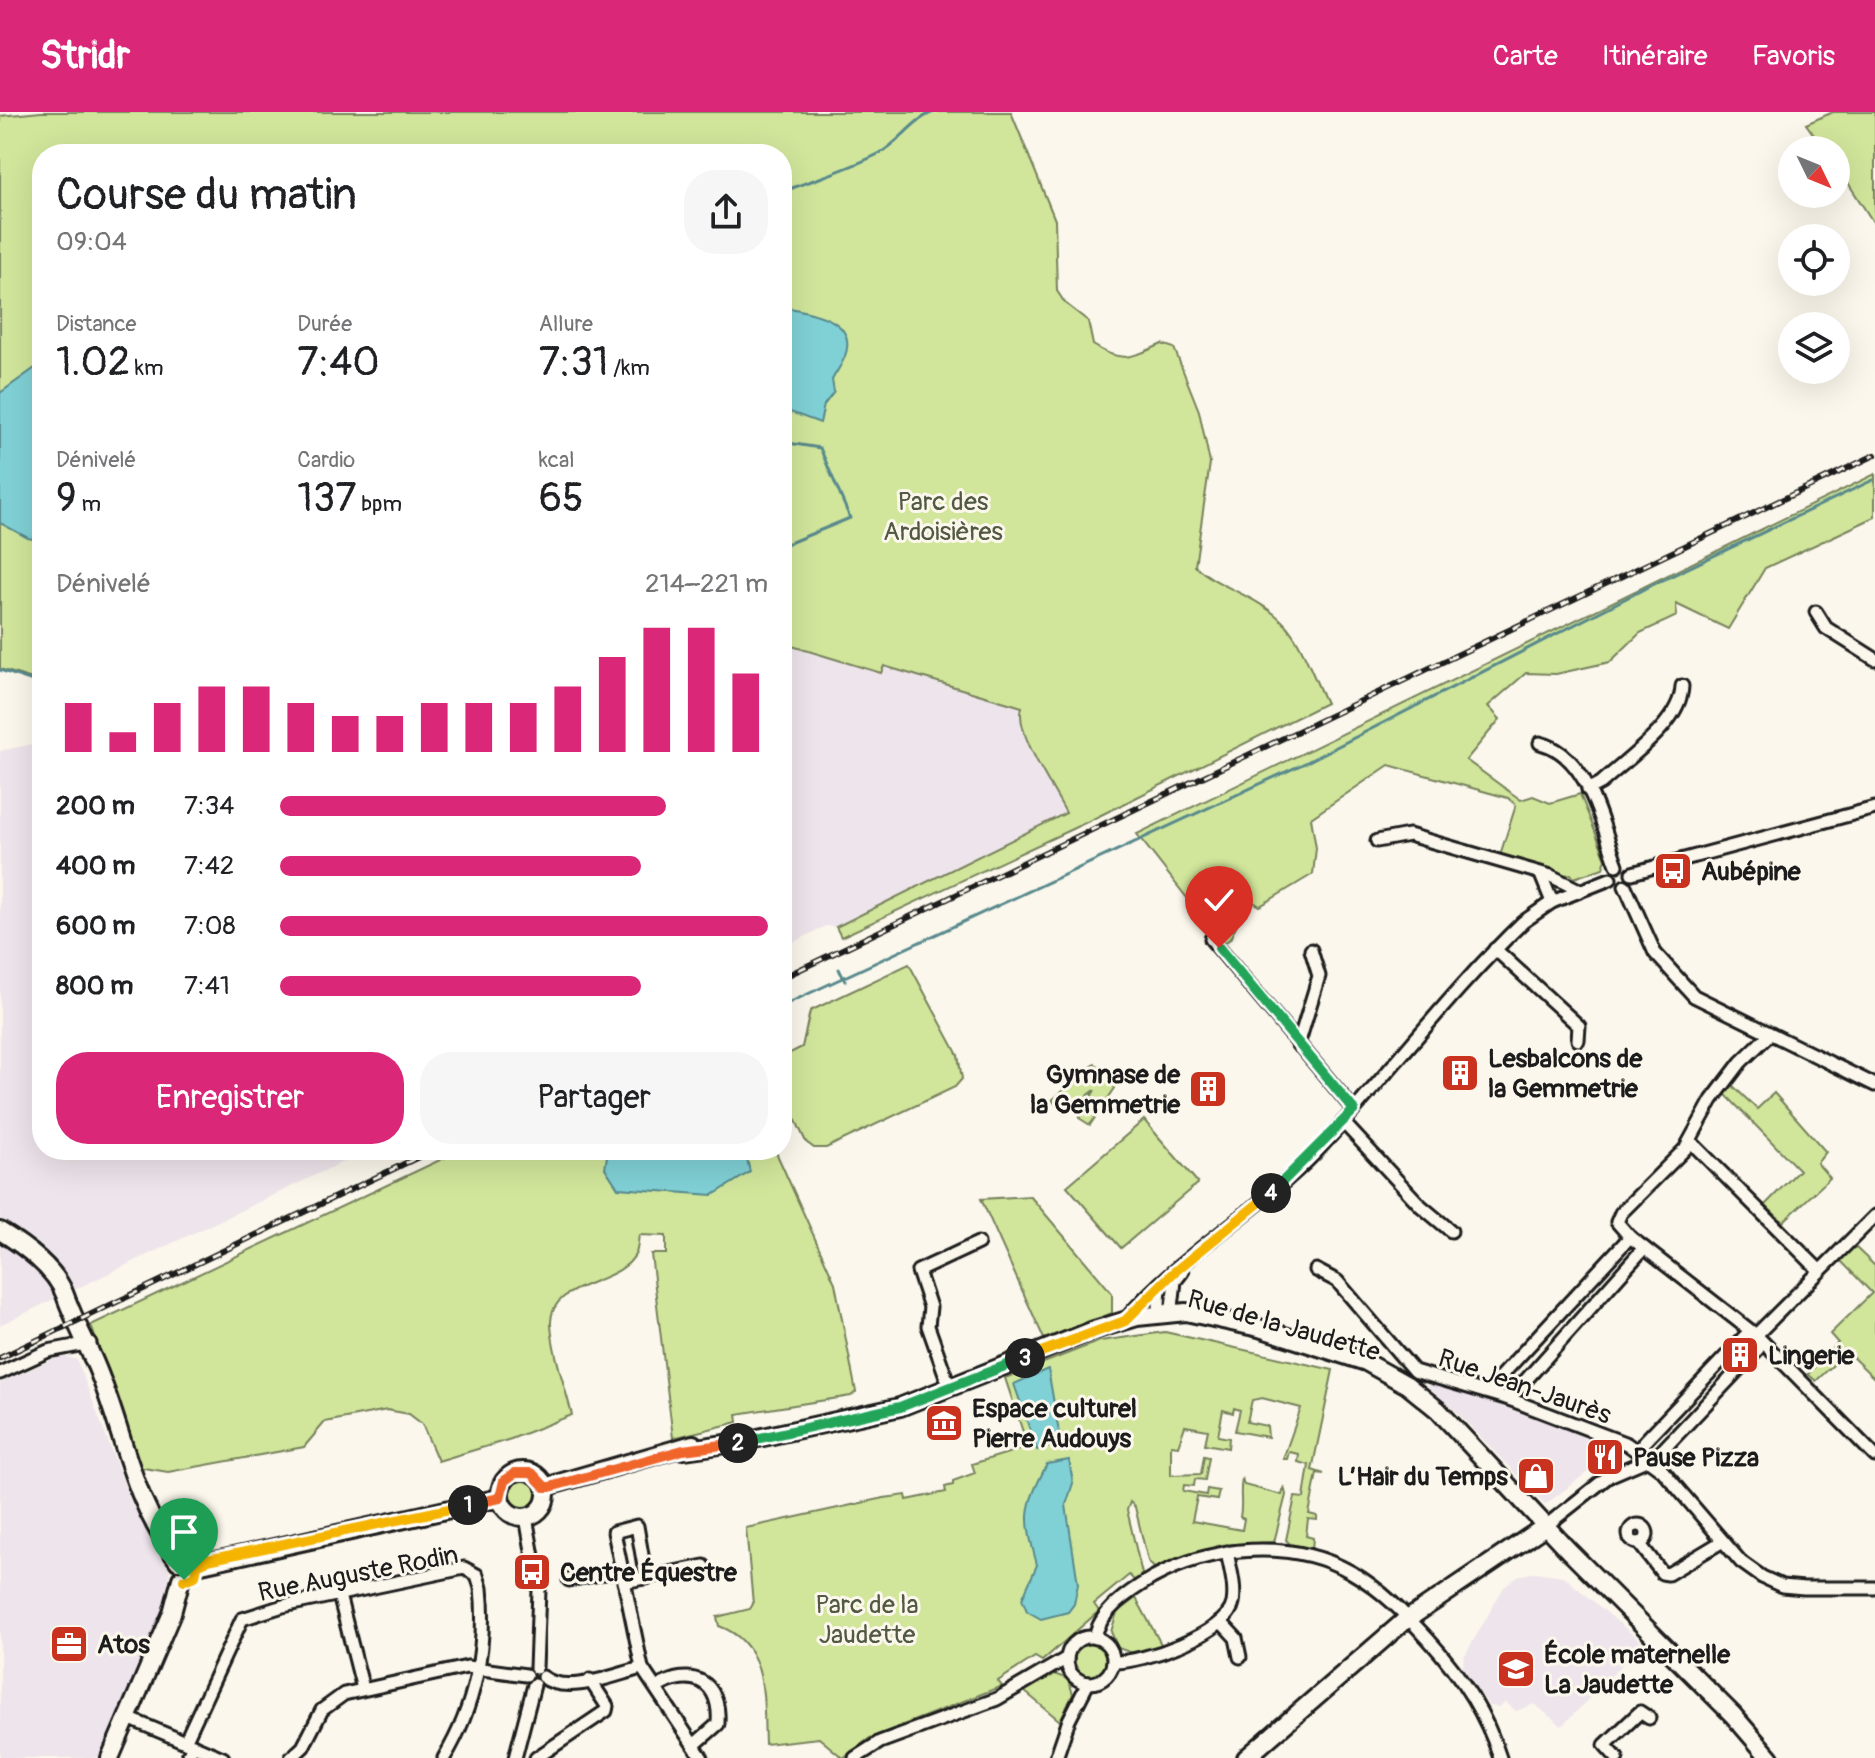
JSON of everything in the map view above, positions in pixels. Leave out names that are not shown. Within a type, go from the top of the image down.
[{"type":"street","points":[[1816,612],[1826,628],[1875,659]]},
{"type":"street","points":[[1588,790],[1601,783],[1674,715],[1682,699],[1682,686]]},
{"type":"street","points":[[1540,743],[1556,749],[1579,769],[1617,865]]},
{"type":"street","points":[[1625,886],[1632,873],[1875,808]]},
{"type":"street","points":[[1377,841],[1409,835],[1556,878],[1579,890]]},
{"type":"street","points":[[1610,879],[1617,865],[1624,865],[1632,873]]},
{"type":"street","points":[[1541,875],[1552,902]]},
{"type":"street","points":[[1610,879],[1615,885],[1625,886]]},
{"type":"street","points":[[1125,1321],[1160,1286],[1266,1199],[1343,1122],[1495,949],[1523,922],[1552,902],[1610,879]]},
{"type":"street","points":[[1625,886],[1646,938],[1679,982],[1706,1004],[1875,1085]]},
{"type":"street","points":[[1211,939],[1354,1110]]},
{"type":"street","points":[[1495,949],[1579,1026],[1578,1040]]},
{"type":"street","points":[[1298,1045],[1319,976],[1311,950]]},
{"type":"street","points":[[1770,1034],[1741,1062],[1712,1100],[1691,1142],[1621,1213],[1617,1222],[1630,1237],[1756,1335],[1875,1456]]},
{"type":"street","points":[[1343,1122],[1421,1206],[1451,1231]]},
{"type":"street","points":[[1691,1142],[1820,1271]]},
{"type":"street","points":[[1246,1758],[1409,1619],[1547,1525],[1641,1452],[1745,1336],[1756,1335],[1875,1216]]},
{"type":"street","points":[[0,1231],[34,1256],[65,1295],[88,1345],[131,1476],[178,1561],[175,1571],[181,1579]]},
{"type":"street","points":[[1491,1393],[1499,1378],[1630,1237]]},
{"type":"street","points":[[950,1388],[928,1326],[930,1307],[918,1271],[978,1243]]},
{"type":"street","points":[[1509,1399],[1644,1248]]},
{"type":"street","points":[[1180,1306],[1175,1281],[1188,1263]]},
{"type":"street","name":"Rue Jean-Jaurès","points":[[1316,1270],[1337,1281],[1414,1371],[1509,1399],[1641,1452],[1693,1503],[1752,1571],[1782,1586],[1875,1588]]},
{"type":"street","points":[[545,1487],[683,1450],[694,1443],[900,1407],[1125,1321],[1164,1315],[1159,1305],[1160,1286]]},
{"type":"street","name":"Rue de la Jaudette","points":[[1164,1315],[1180,1306],[1347,1354],[1387,1373],[1425,1399],[1733,1715],[1770,1758]]},
{"type":"street","name":"Rue de la Jaudette","points":[[1164,1315],[1339,1360],[1425,1399]]},
{"type":"street","points":[[1641,1452],[1658,1455],[1758,1349],[1756,1335]]},
{"type":"street","points":[[0,1373],[48,1351],[88,1345]]},
{"type":"street","points":[[518,1472],[534,1474],[545,1487],[543,1505],[526,1517],[510,1513],[500,1498],[504,1481],[518,1472]]},
{"type":"street","points":[[197,1565],[500,1498]]},
{"type":"street","points":[[515,1758],[535,1676],[539,1590],[526,1517]]},
{"type":"street","points":[[646,1578],[637,1526],[614,1532],[642,1668],[702,1758]]},
{"type":"street","points":[[1639,1543],[1662,1573],[1668,1574],[1723,1541]]},
{"type":"street","points":[[1113,1662],[1158,1652],[1222,1623],[1233,1604],[1227,1552]]},
{"type":"street","points":[[1095,1638],[1108,1611],[1148,1580],[1190,1561],[1227,1552],[1287,1552],[1324,1561],[1364,1580],[1409,1619],[1443,1656],[1472,1696],[1500,1758]]},
{"type":"street","points":[[178,1561],[188,1558],[197,1565]]},
{"type":"street","points":[[181,1579],[195,1576],[197,1565]]},
{"type":"street","points":[[569,1580],[622,1576],[646,1578],[704,1566]]},
{"type":"street","name":"Rue Auguste Rodin","points":[[189,1744],[240,1621],[283,1606],[469,1569],[477,1575],[482,1597],[479,1667]]},
{"type":"street","points":[[110,1758],[172,1613],[181,1579]]},
{"type":"street","points":[[339,1595],[363,1689]]},
{"type":"street","points":[[1222,1623],[1236,1638],[1240,1657]]},
{"type":"street","points":[[855,1758],[880,1742],[997,1699],[1067,1658],[1078,1641],[1095,1638],[1110,1648],[1113,1662],[1105,1678],[1088,1683],[1073,1675],[1067,1658]]},
{"type":"street","points":[[444,1758],[466,1712],[479,1667]]},
{"type":"street","points":[[291,1758],[305,1752],[317,1717],[329,1704],[363,1689],[479,1667],[535,1676],[561,1685],[642,1668]]},
{"type":"street","points":[[656,1688],[675,1677],[696,1677],[712,1693],[719,1705],[718,1724],[694,1745]]},
{"type":"street","points":[[536,1758],[606,1711],[607,1706],[590,1680]]},
{"type":"street","points":[[1056,1758],[1069,1720],[1088,1683]]},
{"type":"street","points":[[1617,1758],[1605,1745],[1640,1712],[1649,1718]]},
{"type":"street","points":[[128,1718],[223,1758]]},
{"type":"street","points":[[187,1758],[189,1744]]},
{"type":"shaded area","points":[[792,638],[1023,707],[1030,747],[1067,814],[836,927],[826,926],[792,943]]},
{"type":"shaded area","points":[[32,744],[32,1160],[347,1160],[0,1325],[0,751]]},
{"type":"shaded area","points":[[62,1355],[77,1360],[131,1502],[169,1570],[171,1592],[101,1758],[0,1758],[0,1383]]},
{"type":"shaded area","points":[[1429,1383],[1556,1423],[1598,1440],[1597,1447],[1612,1453],[1545,1505],[1457,1412],[1427,1386]]},
{"type":"shaded area","points":[[1535,1572],[1563,1576],[1643,1643],[1562,1726],[1534,1704],[1516,1711],[1505,1702],[1499,1707],[1489,1706],[1463,1668],[1464,1657],[1504,1587],[1518,1576]]},
{"type":"green space","name":"Parc des Ardoisières","points":[[41,112],[1011,112],[1055,220],[1057,291],[1065,303],[1088,321],[1093,345],[1120,356],[1135,355],[1162,344],[1174,348],[1199,411],[1210,463],[1195,566],[1282,621],[1301,649],[1326,703],[1089,821],[841,937],[836,927],[1066,813],[1029,745],[1021,718],[1022,707],[884,666],[881,673],[792,646],[792,144],[32,144],[32,679],[0,669],[0,116]]},
{"type":"green space","points":[[1833,112],[1875,112],[1875,225],[1850,186],[1850,136],[1815,136],[1806,124]]},
{"type":"green space","points":[[1875,474],[1875,517],[1765,568],[1728,629],[1676,604],[1677,616],[1640,633],[1610,662],[1556,674],[1526,673],[1488,706],[1500,719],[1466,760],[1521,800],[1533,796],[1550,803],[1580,794],[1606,859],[1603,868],[1574,878],[1571,874],[1564,875],[1500,855],[1516,805],[1508,798],[1389,765],[1311,818],[1316,848],[1313,874],[1260,906],[1248,899],[1230,939],[1223,944],[1137,834]]},
{"type":"green space","points":[[909,964],[958,1055],[962,1079],[955,1087],[826,1148],[814,1148],[806,1142],[792,1112],[792,1052],[802,1047],[810,1011]]},
{"type":"green space","points":[[1095,1064],[1109,1072],[1115,1088],[1090,1125],[1079,1118],[1095,1090],[1064,1114],[1052,1100]]},
{"type":"green space","points":[[1732,1085],[1757,1109],[1774,1093],[1826,1152],[1817,1163],[1830,1178],[1783,1222],[1765,1205],[1799,1170],[1725,1094]]},
{"type":"green space","points":[[1144,1120],[1198,1183],[1121,1248],[1067,1186]]},
{"type":"green space","points":[[440,1160],[780,1160],[835,1283],[856,1392],[851,1396],[737,1414],[738,1422],[673,1438],[651,1254],[666,1254],[666,1236],[639,1235],[636,1253],[628,1264],[572,1291],[553,1310],[551,1325],[554,1347],[572,1415],[511,1439],[438,1461],[422,1424],[409,1414],[387,1410],[325,1422],[304,1447],[168,1472],[138,1467],[91,1325]]},
{"type":"green space","points":[[1030,1196],[1112,1293],[1112,1313],[1045,1341],[981,1199]]},
{"type":"green space","points":[[1854,1246],[1875,1266],[1875,1379],[1847,1352],[1816,1381],[1808,1374],[1838,1343],[1830,1334],[1872,1293],[1840,1260]]},
{"type":"green space","name":"Parc de la Jaudette","points":[[1165,1332],[1333,1370],[1312,1470],[1324,1474],[1317,1473],[1309,1514],[1317,1516],[1317,1520],[1308,1519],[1306,1536],[1313,1538],[1312,1549],[1290,1544],[1286,1540],[1295,1497],[1304,1498],[1309,1465],[1298,1462],[1299,1454],[1289,1452],[1287,1459],[1283,1459],[1301,1408],[1262,1398],[1252,1400],[1247,1422],[1267,1426],[1268,1437],[1235,1431],[1240,1410],[1234,1408],[1233,1413],[1223,1410],[1218,1436],[1229,1438],[1228,1448],[1205,1444],[1208,1430],[1185,1426],[1178,1446],[1171,1445],[1171,1475],[1201,1474],[1204,1456],[1209,1457],[1205,1480],[1195,1479],[1194,1486],[1184,1485],[1183,1491],[1206,1495],[1207,1489],[1219,1491],[1217,1500],[1197,1497],[1192,1521],[1242,1530],[1242,1478],[1244,1485],[1282,1495],[1284,1486],[1286,1495],[1274,1542],[1221,1545],[1154,1568],[1148,1561],[1135,1507],[1130,1502],[1127,1510],[1142,1574],[1135,1581],[1129,1575],[1094,1604],[1099,1611],[1042,1661],[1035,1657],[998,1681],[1002,1686],[870,1738],[843,1758],[819,1738],[765,1744],[763,1692],[755,1660],[735,1634],[719,1626],[717,1617],[750,1609],[753,1604],[746,1528],[884,1498],[906,1495],[907,1500],[946,1492],[945,1487],[953,1485],[953,1481],[975,1473],[972,1464],[1028,1447],[1005,1378],[1100,1341]]},
{"type":"green space","points":[[522,1477],[534,1482],[539,1494],[534,1506],[522,1511],[510,1506],[505,1494],[510,1482]]},
{"type":"green space","points":[[1136,1598],[1162,1646],[1135,1654],[1118,1648],[1111,1632],[1117,1612]]},
{"type":"green space","points":[[1090,1642],[1103,1647],[1108,1660],[1103,1673],[1090,1678],[1077,1673],[1072,1660],[1077,1647]]},
{"type":"green space","points":[[1054,1674],[1068,1679],[1073,1694],[1060,1721],[1024,1691]]},
{"type":"water","points":[[792,308],[822,316],[840,327],[845,334],[845,356],[832,380],[834,392],[824,405],[820,423],[792,413]]},
{"type":"water","points":[[32,370],[32,539],[0,523],[0,393]]},
{"type":"water","points":[[606,1160],[747,1160],[750,1172],[713,1195],[618,1188],[605,1168]]},
{"type":"water","points":[[1048,1369],[1061,1444],[1037,1450],[1014,1384]]},
{"type":"water","points":[[1069,1460],[1073,1483],[1066,1505],[1078,1584],[1074,1604],[1068,1612],[1041,1619],[1027,1611],[1022,1599],[1037,1565],[1028,1514],[1033,1493],[1047,1464]]},
{"type":"waterway","points":[[792,188],[880,153],[926,115],[934,112]]},
{"type":"waterway","points":[[792,444],[820,448],[850,518],[792,542]]},
{"type":"waterway","points":[[792,1001],[1305,763],[1644,589],[1873,480]]},
{"type":"waterway","points":[[0,670],[32,681]]},
{"type":"waterway","points":[[839,969],[845,981]]},
{"type":"railway","points":[[792,973],[1875,455]]},
{"type":"railway","points":[[0,1358],[412,1160]]},
{"type":"place","name":"Aubépine","points":[[1673,871]]},
{"type":"place","name":"Lesbalcons de la Gemmetrie","points":[[1460,1073]]},
{"type":"place","name":"Gymnase de la Gemmetrie","points":[[1208,1089]]},
{"type":"place","name":"Lingerie","points":[[1740,1355]]},
{"type":"place","name":"Espace culturel Pierre Audouys","points":[[944,1423]]},
{"type":"place","name":"Pause Pizza","points":[[1605,1457]]},
{"type":"place","name":"L’Hair du Temps","points":[[1536,1476]]},
{"type":"place","name":"Centre Équestre","points":[[532,1572]]},
{"type":"place","name":"Atos","points":[[69,1644]]},
{"type":"place","name":"École maternelle La Jaudette","points":[[1516,1669]]},
{"type":"route","points":[[184,1580],[195,1576],[197,1565],[208,1560],[500,1498],[504,1481],[518,1472],[532,1473],[545,1487],[550,1487],[683,1450],[695,1451],[900,1407],[1094,1330],[1125,1321],[1173,1273],[1266,1199],[1315,1153],[1354,1110],[1219,948]]}]
